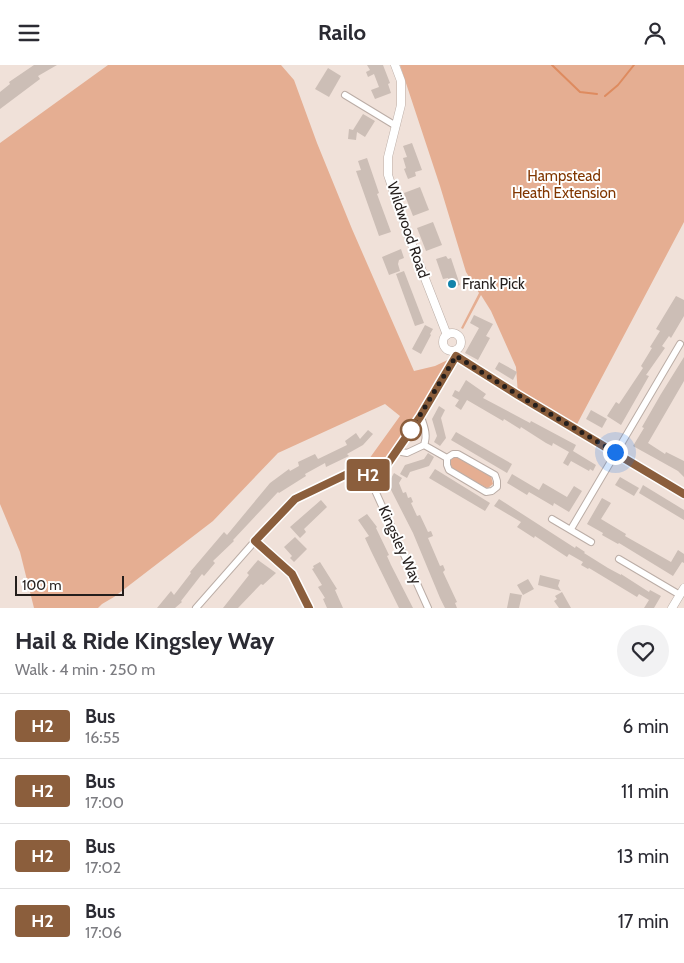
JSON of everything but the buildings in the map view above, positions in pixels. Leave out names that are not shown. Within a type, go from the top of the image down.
[{"type":"street","name":"Wildwood Road","points":[[394,65],[402,81],[401,105],[388,157],[388,175],[416,256],[447,335]]},
{"type":"street","points":[[345,95],[396,126]]},
{"type":"street","points":[[373,485],[420,417],[455,354],[460,346],[460,338],[455,334],[444,337],[443,345],[447,351],[455,354],[518,395],[684,494]]},
{"type":"street","points":[[570,529],[680,344]]},
{"type":"street","points":[[396,451],[407,453],[424,445],[426,440],[425,431],[420,417]]},
{"type":"street","points":[[424,445],[447,458]]},
{"type":"street","points":[[453,454],[458,454],[494,475],[497,487],[492,491],[486,491],[449,469],[446,465],[447,458],[453,454]]},
{"type":"street","name":"Kingsley Way","points":[[255,541],[295,499],[364,466],[428,608]]},
{"type":"street","points":[[552,519],[592,542]]},
{"type":"street","points":[[196,608],[255,541],[292,574],[309,608]]},
{"type":"street","points":[[620,559],[682,591],[672,608]]},
{"type":"green space","points":[[108,65],[281,65],[294,80],[352,229],[414,371],[435,366],[456,356],[421,417],[373,485],[364,466],[400,416],[385,404],[278,453],[213,521],[98,608],[34,608],[20,552],[0,504],[0,143]]},
{"type":"green space","name":"Hampstead Heath Extension","points":[[400,65],[684,65],[684,222],[575,428],[518,395],[516,367],[491,311],[481,295],[463,329],[461,328],[479,293],[466,272]]},
{"type":"green space","points":[[456,456],[491,476],[493,484],[488,488],[485,487],[454,470],[449,461]]},
{"type":"waterway","points":[[552,65],[580,92],[597,94]]},
{"type":"waterway","points":[[605,96],[618,85],[634,65]]},
{"type":"bus line","name":"H2","points":[[309,608],[292,574],[255,541],[295,499],[364,466],[373,485],[420,417],[456,356],[684,494]]},
{"type":"place","name":"Frank Pick","points":[[452,284]]},
{"type":"route","points":[[411,430],[456,356],[615,452]]}]
